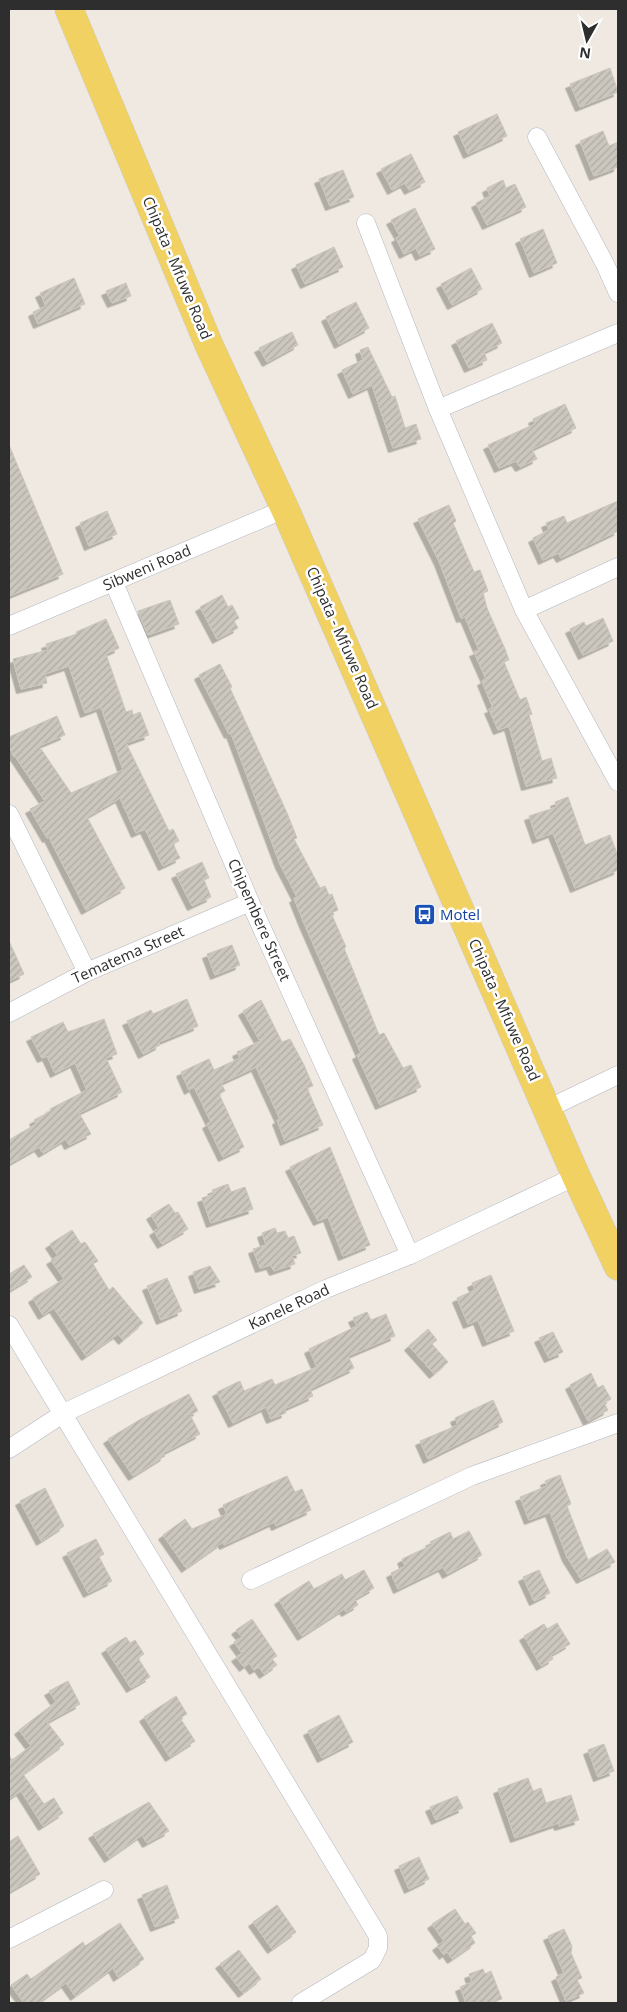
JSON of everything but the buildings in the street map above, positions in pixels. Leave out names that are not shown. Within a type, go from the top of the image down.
[{"type":"main road","name":"Chipata - Mfuwe Road","points":[[69,9],[210,345],[285,508],[576,1176],[618,1266]]},
{"type":"street","points":[[537,138],[605,264],[618,293]]},
{"type":"street","points":[[366,223],[438,409],[524,610],[618,782]]},
{"type":"street","points":[[438,409],[618,333]]},
{"type":"street","name":"Sibweni Road","points":[[9,626],[114,583],[285,508]]},
{"type":"street","points":[[524,610],[618,567]]},
{"type":"street","name":"Chipembere Street","points":[[114,583],[250,902],[410,1255]]},
{"type":"street","points":[[9,814],[87,972]]},
{"type":"street","name":"Tematema Street","points":[[9,1012],[87,972],[250,902]]},
{"type":"street","points":[[547,1109],[618,1074]]},
{"type":"street","name":"Kanele Road","points":[[9,1448],[64,1413],[326,1289],[410,1255],[576,1176]]},
{"type":"street","points":[[9,1325],[64,1413],[130,1527],[243,1710],[378,1936],[378,1948],[372,1960],[301,2003]]},
{"type":"street","points":[[251,1580],[472,1476],[618,1423]]},
{"type":"street","points":[[9,1939],[104,1890]]},
{"type":"place","name":"Motel","points":[[424,915]]}]
